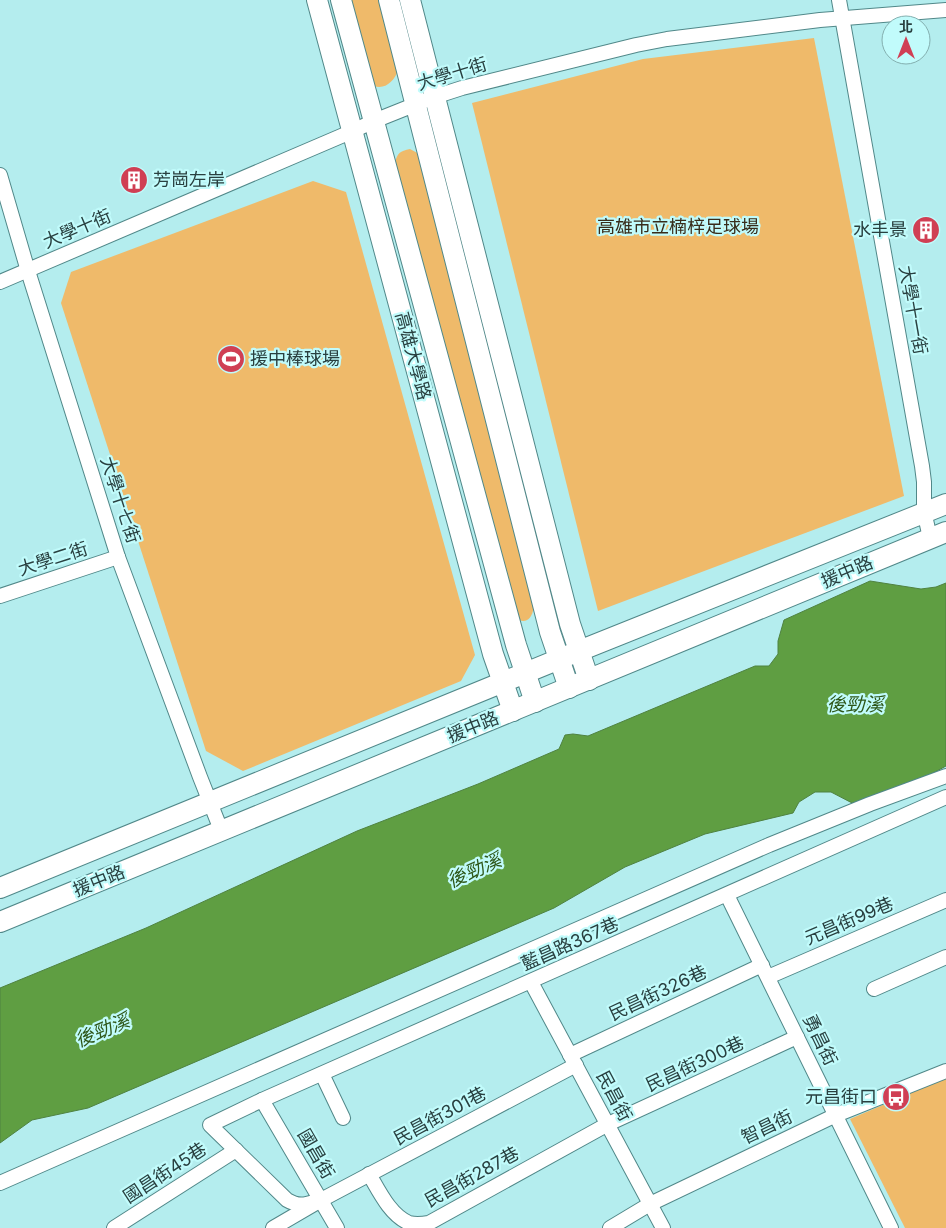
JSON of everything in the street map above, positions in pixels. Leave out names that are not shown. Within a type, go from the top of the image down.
[{"type":"street","name":"高雄大學路","points":[[317,0],[493,654],[513,711]]},
{"type":"street","name":"高雄大學路","points":[[341,0],[516,645],[535,702]]},
{"type":"street","points":[[389,0],[550,632],[569,688]]},
{"type":"street","points":[[410,0],[565,605],[588,680]]},
{"type":"street","name":"大學十一街","points":[[839,0],[922,466],[924,512],[938,535]]},
{"type":"street","name":"大學十街","points":[[0,282],[434,96],[678,37],[842,18],[946,10]]},
{"type":"street","name":"大學十七街","points":[[0,175],[28,271],[118,557],[221,830]]},
{"type":"street","name":"援中路","points":[[0,888],[559,659],[946,504]]},
{"type":"street","name":"援中路","points":[[0,922],[938,535]]},
{"type":"street","name":"大學二街","points":[[0,596],[118,557]]},
{"type":"street","points":[[0,1183],[769,845],[870,804],[946,776]]},
{"type":"street","name":"藍昌路367巷","points":[[236,1150],[210,1125],[262,1100],[946,798]]},
{"type":"street","name":"勇昌街","points":[[728,895],[891,1228]]},
{"type":"street","name":"元昌街99巷","points":[[765,971],[946,900]]},
{"type":"street","points":[[874,989],[946,957]]},
{"type":"street","name":"民昌街326巷","points":[[573,1060],[765,971]]},
{"type":"street","name":"民昌街","points":[[531,982],[663,1228]]},
{"type":"street","name":"民昌街300巷","points":[[608,1124],[797,1037]]},
{"type":"street","name":"民昌街301巷","points":[[273,1228],[573,1060]]},
{"type":"street","name":"智昌街","points":[[610,1228],[650,1204],[836,1115],[946,1071]]},
{"type":"street","points":[[322,1074],[343,1118]]},
{"type":"street","name":"國昌街","points":[[262,1100],[337,1228]]},
{"type":"street","name":"民昌街287巷","points":[[369,1174],[383,1198],[401,1218],[410,1223],[429,1223],[608,1124]]},
{"type":"street","points":[[236,1150],[287,1200],[302,1205],[321,1200]]},
{"type":"street","name":"國昌街45巷","points":[[114,1228],[236,1150]]},
{"type":"green space","points":[[348,0],[380,0],[398,71],[392,81],[385,86],[374,86]]},
{"type":"green space","name":"高雄市立楠梓足球場","points":[[814,38],[904,496],[598,611],[472,103],[643,59]]},
{"type":"green space","points":[[410,149],[421,155],[534,607],[531,615],[525,621],[513,618],[395,163],[400,153]]},
{"type":"green space","points":[[313,181],[346,192],[475,655],[461,681],[243,771],[206,751],[61,303],[71,272]]},
{"type":"green space","points":[[946,1078],[946,1228],[905,1228],[850,1119]]},
{"type":"water","name":"後勁溪","points":[[870,581],[921,589],[936,587],[946,583],[946,766],[902,790],[856,805],[831,792],[815,792],[799,802],[793,813],[705,834],[625,867],[554,908],[88,1108],[32,1120],[0,1143],[0,988],[146,928],[357,831],[478,784],[559,749],[565,735],[588,736],[755,666],[769,666],[778,654],[778,641],[784,620]]},
{"type":"place","name":"芳崗左岸","points":[[134,180]]},
{"type":"place","name":"水丰景","points":[[926,230]]},
{"type":"place","name":"援中棒球場","points":[[231,359]]},
{"type":"place","name":"元昌街口","points":[[896,1097]]}]
